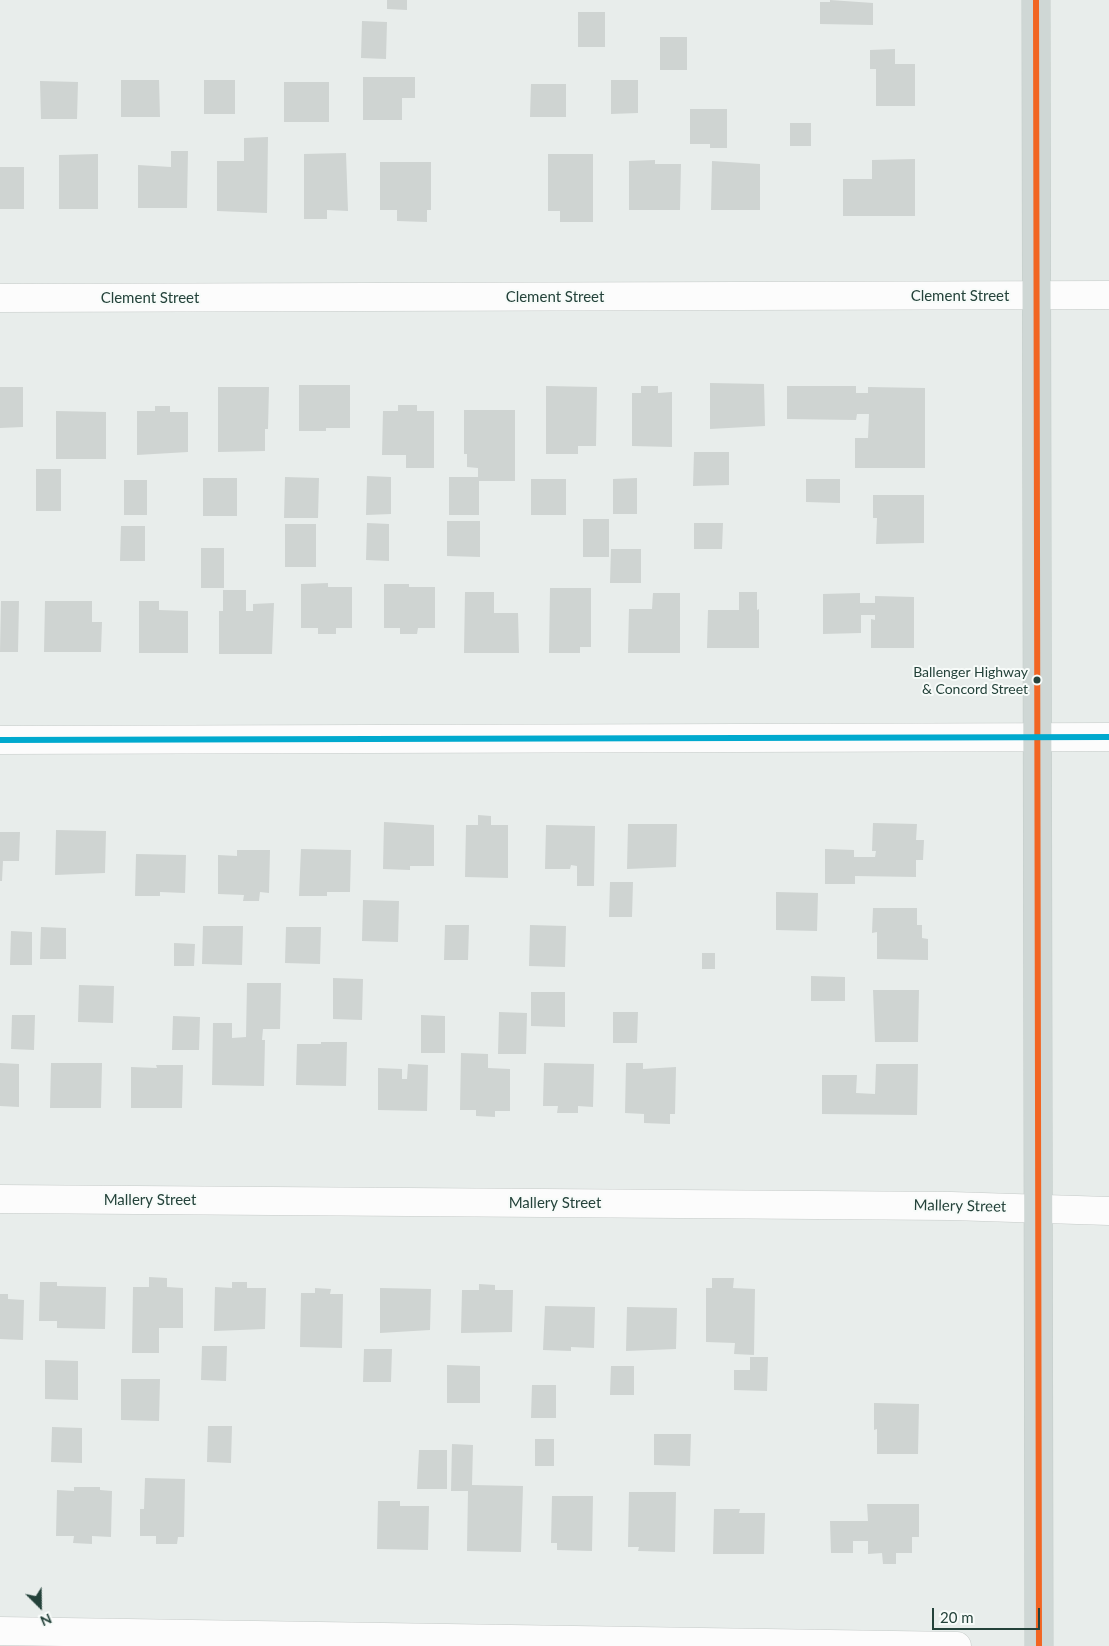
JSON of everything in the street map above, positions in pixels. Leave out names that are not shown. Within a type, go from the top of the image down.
[{"type":"main road","points":[[1036,0],[1039,1646]]},
{"type":"street","name":"Clement Street","points":[[0,298],[1109,295]]},
{"type":"street","points":[[0,740],[1109,737]]},
{"type":"street","name":"Mallery Street","points":[[0,1199],[941,1206],[1109,1211]]},
{"type":"street","points":[[0,1631],[958,1646]]},
{"type":"building","points":[[387,0],[407,0],[407,10],[387,9]]},
{"type":"building","points":[[830,0],[873,3],[873,25],[820,24],[820,2],[830,2]]},
{"type":"building","points":[[578,12],[605,12],[605,47],[578,47]]},
{"type":"building","points":[[362,21],[387,22],[386,59],[361,58]]},
{"type":"building","points":[[660,37],[687,37],[687,70],[660,70]]},
{"type":"building","points":[[895,49],[895,64],[915,64],[915,106],[876,106],[876,69],[870,69],[870,50]]},
{"type":"building","points":[[363,77],[415,77],[415,98],[402,98],[402,120],[363,120]]},
{"type":"building","points":[[121,80],[159,80],[160,117],[121,117]]},
{"type":"building","points":[[204,80],[235,80],[235,114],[204,114]]},
{"type":"building","points":[[611,80],[638,80],[638,113],[611,114]]},
{"type":"building","points":[[40,81],[78,82],[77,119],[41,119]]},
{"type":"building","points":[[284,82],[329,82],[329,122],[284,122]]},
{"type":"building","points":[[531,84],[566,84],[566,117],[530,117]]},
{"type":"building","points":[[690,109],[727,109],[727,148],[710,148],[710,144],[690,144]]},
{"type":"building","points":[[790,123],[811,123],[811,146],[790,146]]},
{"type":"building","points":[[268,137],[267,213],[217,211],[217,161],[244,161],[244,138]]},
{"type":"building","points":[[171,151],[188,151],[187,208],[138,208],[138,165],[171,167]]},
{"type":"building","points":[[346,153],[348,211],[327,210],[327,219],[304,219],[304,154]]},
{"type":"building","points":[[98,154],[98,209],[59,209],[59,155]]},
{"type":"building","points":[[548,154],[593,154],[593,222],[560,222],[560,211],[548,211]]},
{"type":"building","points":[[915,159],[915,216],[843,216],[843,179],[872,179],[872,160]]},
{"type":"building","points":[[655,160],[655,164],[681,164],[680,210],[629,210],[629,161]]},
{"type":"building","points":[[712,161],[760,164],[760,210],[711,210]]},
{"type":"building","points":[[380,162],[431,162],[431,210],[427,210],[427,222],[397,221],[397,210],[380,210]]},
{"type":"building","points":[[0,167],[24,167],[24,209],[0,209]]},
{"type":"building","points":[[710,383],[764,384],[765,426],[710,429]]},
{"type":"building","points":[[299,385],[350,385],[350,428],[326,428],[326,431],[299,431]]},
{"type":"building","points":[[546,386],[597,387],[596,446],[578,446],[578,454],[546,454]]},
{"type":"building","points":[[641,386],[658,386],[658,393],[672,392],[672,447],[632,446],[632,393],[641,393]]},
{"type":"building","points":[[787,386],[856,386],[856,393],[868,393],[868,387],[925,388],[925,468],[855,468],[855,438],[868,438],[869,414],[857,414],[856,420],[787,419]]},
{"type":"building","points":[[0,387],[23,387],[23,427],[0,428]]},
{"type":"building","points":[[218,387],[269,387],[268,429],[265,429],[265,451],[218,452]]},
{"type":"building","points":[[398,405],[417,405],[417,411],[434,411],[434,468],[406,468],[406,455],[382,455],[383,411],[398,411]]},
{"type":"building","points":[[155,406],[170,406],[170,412],[188,412],[188,452],[137,455],[137,411],[155,411]]},
{"type":"building","points":[[464,410],[515,410],[515,481],[479,481],[479,515],[449,515],[449,477],[478,477],[478,468],[467,467],[467,454],[464,454]]},
{"type":"building","points":[[56,411],[106,412],[106,459],[56,459]]},
{"type":"building","points":[[694,452],[729,452],[729,485],[693,486]]},
{"type":"building","points":[[36,469],[61,469],[61,511],[36,511]]},
{"type":"building","points":[[367,476],[391,477],[391,514],[366,515]]},
{"type":"building","points":[[285,477],[319,478],[318,518],[284,518]]},
{"type":"building","points":[[203,478],[237,478],[237,516],[203,516]]},
{"type":"building","points":[[637,478],[637,514],[613,514],[613,479]]},
{"type":"building","points":[[531,479],[566,479],[566,515],[531,515]]},
{"type":"building","points":[[806,479],[840,479],[840,503],[806,502]]},
{"type":"building","points":[[124,480],[147,480],[147,515],[124,515]]},
{"type":"building","points":[[873,495],[924,495],[924,543],[876,544],[877,518],[873,518]]},
{"type":"building","points":[[583,519],[609,519],[609,557],[583,557]]},
{"type":"building","points":[[447,521],[480,521],[480,557],[447,556]]},
{"type":"building","points":[[367,523],[389,524],[389,561],[366,560]]},
{"type":"building","points":[[694,523],[723,523],[722,549],[694,549]]},
{"type":"building","points":[[285,524],[316,524],[316,567],[285,567]]},
{"type":"building","points":[[121,526],[145,526],[145,561],[120,561]]},
{"type":"building","points":[[201,548],[224,548],[224,588],[201,588]]},
{"type":"building","points":[[611,549],[641,549],[641,583],[610,583]]},
{"type":"building","points":[[328,583],[328,587],[352,587],[352,628],[336,628],[336,634],[318,634],[318,628],[301,628],[301,584]]},
{"type":"building","points":[[384,584],[409,584],[409,587],[435,587],[435,628],[418,628],[417,634],[400,634],[400,628],[384,628]]},
{"type":"building","points":[[550,588],[591,588],[591,647],[580,647],[580,653],[549,653]]},
{"type":"building","points":[[223,590],[246,590],[246,611],[253,611],[253,604],[274,603],[272,654],[219,654],[219,611],[223,611]]},
{"type":"building","points":[[465,592],[494,592],[494,613],[518,613],[519,653],[464,653]]},
{"type":"building","points":[[739,592],[757,592],[759,648],[707,648],[708,610],[739,610]]},
{"type":"building","points":[[653,593],[680,593],[680,653],[628,653],[629,609],[652,609]]},
{"type":"building","points":[[860,593],[860,603],[875,603],[875,596],[914,597],[914,648],[871,648],[871,619],[875,620],[875,615],[861,615],[861,633],[823,634],[823,594]]},
{"type":"building","points":[[1,601],[19,601],[18,652],[0,652]]},
{"type":"building","points":[[45,601],[92,601],[92,622],[102,622],[101,652],[44,652]]},
{"type":"building","points":[[139,601],[159,601],[159,610],[188,611],[188,653],[139,653]]},
{"type":"building","points":[[478,815],[491,816],[491,825],[508,825],[508,878],[465,877],[466,825],[478,825]]},
{"type":"building","points":[[384,822],[434,825],[434,866],[410,866],[410,870],[383,869]]},
{"type":"building","points":[[873,823],[917,824],[916,840],[924,840],[923,860],[916,860],[916,877],[855,876],[855,884],[825,884],[825,849],[854,850],[854,857],[875,857],[876,851],[872,851]]},
{"type":"building","points":[[628,824],[677,824],[676,867],[627,869]]},
{"type":"building","points":[[546,825],[595,826],[594,886],[577,886],[577,866],[571,865],[570,869],[545,869]]},
{"type":"building","points":[[56,830],[106,831],[105,873],[55,875]]},
{"type":"building","points":[[0,832],[20,832],[19,861],[3,861],[2,881],[0,881]]},
{"type":"building","points":[[301,849],[351,850],[350,892],[327,892],[327,896],[299,896]]},
{"type":"building","points":[[237,850],[270,850],[269,893],[260,892],[259,901],[243,901],[244,895],[218,894],[218,855],[237,856]]},
{"type":"building","points":[[136,854],[186,855],[185,893],[160,892],[160,896],[135,896]]},
{"type":"building","points":[[610,882],[633,882],[632,917],[609,917]]},
{"type":"building","points":[[776,892],[818,893],[817,931],[776,930]]},
{"type":"building","points":[[363,900],[399,901],[398,942],[362,941]]},
{"type":"building","points":[[873,908],[917,908],[917,925],[922,925],[922,938],[928,939],[928,960],[877,959],[877,932],[872,933]]},
{"type":"building","points":[[445,925],[469,925],[468,960],[444,960]]},
{"type":"building","points":[[530,925],[566,926],[565,967],[529,966]]},
{"type":"building","points":[[203,926],[243,926],[242,965],[202,964]]},
{"type":"building","points":[[41,927],[66,928],[66,959],[40,959]]},
{"type":"building","points":[[286,927],[321,927],[320,964],[285,963]]},
{"type":"building","points":[[11,931],[32,932],[32,965],[10,965]]},
{"type":"building","points":[[174,943],[195,944],[194,966],[174,966]]},
{"type":"building","points":[[702,953],[715,953],[715,969],[702,969]]},
{"type":"building","points":[[811,976],[845,977],[845,1001],[811,1001]]},
{"type":"building","points":[[333,978],[363,979],[362,1020],[333,1019]]},
{"type":"building","points":[[247,983],[281,983],[280,1029],[263,1029],[262,1040],[265,1040],[264,1086],[212,1085],[213,1023],[232,1023],[232,1038],[246,1037]]},
{"type":"building","points":[[79,985],[114,986],[113,1023],[78,1022]]},
{"type":"building","points":[[873,990],[919,990],[918,1042],[875,1042]]},
{"type":"building","points":[[531,992],[565,992],[565,1027],[531,1026]]},
{"type":"building","points":[[499,1012],[527,1013],[526,1054],[498,1054]]},
{"type":"building","points":[[613,1012],[638,1012],[637,1043],[613,1043]]},
{"type":"building","points":[[12,1015],[35,1015],[34,1050],[11,1049]]},
{"type":"building","points":[[421,1015],[445,1016],[445,1053],[421,1053]]},
{"type":"building","points":[[173,1016],[200,1017],[199,1050],[172,1050]]},
{"type":"building","points":[[321,1042],[347,1042],[346,1086],[296,1085],[297,1044],[321,1044]]},
{"type":"building","points":[[461,1053],[488,1054],[488,1068],[510,1069],[510,1111],[495,1111],[495,1117],[476,1116],[476,1110],[460,1110]]},
{"type":"building","points":[[0,1063],[19,1064],[19,1107],[0,1106]]},
{"type":"building","points":[[51,1063],[102,1063],[101,1108],[50,1108]]},
{"type":"building","points":[[544,1063],[594,1064],[593,1107],[578,1106],[578,1113],[557,1113],[558,1106],[543,1106]]},
{"type":"building","points":[[626,1063],[643,1063],[643,1069],[676,1067],[675,1114],[670,1114],[670,1124],[644,1123],[644,1114],[625,1113]]},
{"type":"building","points":[[408,1064],[428,1065],[427,1111],[378,1110],[378,1068],[402,1069],[402,1079],[407,1079]]},
{"type":"building","points":[[876,1064],[918,1064],[917,1115],[822,1114],[822,1075],[857,1075],[856,1093],[875,1094]]},
{"type":"building","points":[[156,1065],[183,1065],[182,1108],[131,1108],[131,1067],[157,1068]]},
{"type":"building","points":[[149,1277],[167,1278],[167,1287],[183,1288],[183,1328],[159,1328],[159,1353],[132,1353],[133,1287],[149,1287]]},
{"type":"building","points":[[712,1278],[734,1278],[733,1288],[755,1289],[754,1355],[734,1354],[735,1343],[706,1342],[706,1288],[712,1288]]},
{"type":"building","points":[[40,1282],[57,1282],[57,1286],[106,1287],[105,1329],[57,1328],[57,1321],[39,1321]]},
{"type":"building","points":[[232,1282],[247,1282],[247,1288],[266,1288],[265,1329],[214,1331],[215,1287],[232,1288]]},
{"type":"building","points":[[479,1284],[495,1285],[495,1290],[513,1290],[512,1332],[461,1333],[462,1290],[479,1290]]},
{"type":"building","points":[[315,1288],[331,1289],[330,1294],[343,1294],[342,1348],[300,1347],[301,1293],[315,1293]]},
{"type":"building","points":[[380,1288],[431,1289],[430,1330],[380,1333]]},
{"type":"building","points":[[0,1294],[8,1294],[8,1299],[24,1300],[23,1340],[0,1339]]},
{"type":"building","points":[[545,1306],[595,1307],[594,1348],[571,1347],[571,1351],[543,1350]]},
{"type":"building","points":[[627,1307],[677,1308],[676,1349],[626,1351]]},
{"type":"building","points":[[202,1346],[227,1346],[226,1381],[201,1380]]},
{"type":"building","points":[[364,1349],[392,1349],[391,1382],[363,1382]]},
{"type":"building","points":[[750,1357],[768,1357],[767,1391],[734,1390],[734,1370],[750,1370]]},
{"type":"building","points":[[45,1360],[78,1361],[78,1400],[45,1399]]},
{"type":"building","points":[[447,1365],[480,1366],[480,1403],[447,1403]]},
{"type":"building","points":[[611,1366],[634,1366],[634,1395],[610,1395]]},
{"type":"building","points":[[121,1379],[160,1379],[159,1421],[121,1420]]},
{"type":"building","points":[[532,1385],[556,1385],[556,1418],[531,1418]]},
{"type":"building","points":[[874,1403],[919,1404],[918,1454],[877,1454],[877,1429],[874,1430]]},
{"type":"building","points":[[208,1426],[232,1426],[231,1463],[207,1462]]},
{"type":"building","points":[[52,1427],[82,1428],[82,1463],[51,1462]]},
{"type":"building","points":[[654,1434],[691,1434],[690,1466],[654,1465]]},
{"type":"building","points":[[535,1439],[554,1439],[554,1466],[535,1466]]},
{"type":"building","points":[[452,1444],[473,1445],[472,1485],[523,1486],[521,1552],[467,1551],[468,1491],[451,1491]]},
{"type":"building","points":[[419,1450],[447,1450],[447,1489],[417,1489]]},
{"type":"building","points":[[145,1478],[185,1479],[184,1537],[178,1537],[177,1544],[156,1544],[156,1536],[140,1536],[140,1509],[144,1509]]},
{"type":"building","points":[[74,1487],[100,1487],[100,1490],[112,1491],[111,1537],[92,1536],[92,1544],[73,1543],[74,1536],[56,1536],[57,1490],[74,1491]]},
{"type":"building","points":[[629,1492],[676,1492],[675,1552],[638,1551],[639,1547],[628,1547]]},
{"type":"building","points":[[552,1496],[593,1496],[592,1551],[557,1550],[557,1543],[551,1543]]},
{"type":"building","points":[[378,1501],[400,1501],[400,1506],[429,1506],[428,1550],[377,1549]]},
{"type":"building","points":[[867,1504],[919,1504],[919,1537],[912,1537],[912,1553],[896,1553],[896,1564],[883,1564],[882,1553],[868,1554],[868,1541],[853,1541],[853,1553],[831,1553],[830,1521],[868,1521]]},
{"type":"building","points":[[714,1509],[740,1509],[739,1513],[765,1513],[764,1554],[713,1554]]},
{"type":"transit line","points":[[1036,0],[1039,1646]]},
{"type":"transit line","points":[[0,740],[1109,737]]},
{"type":"place","name":"Ballenger Highway & Concord Street","points":[[1037,680]]}]
